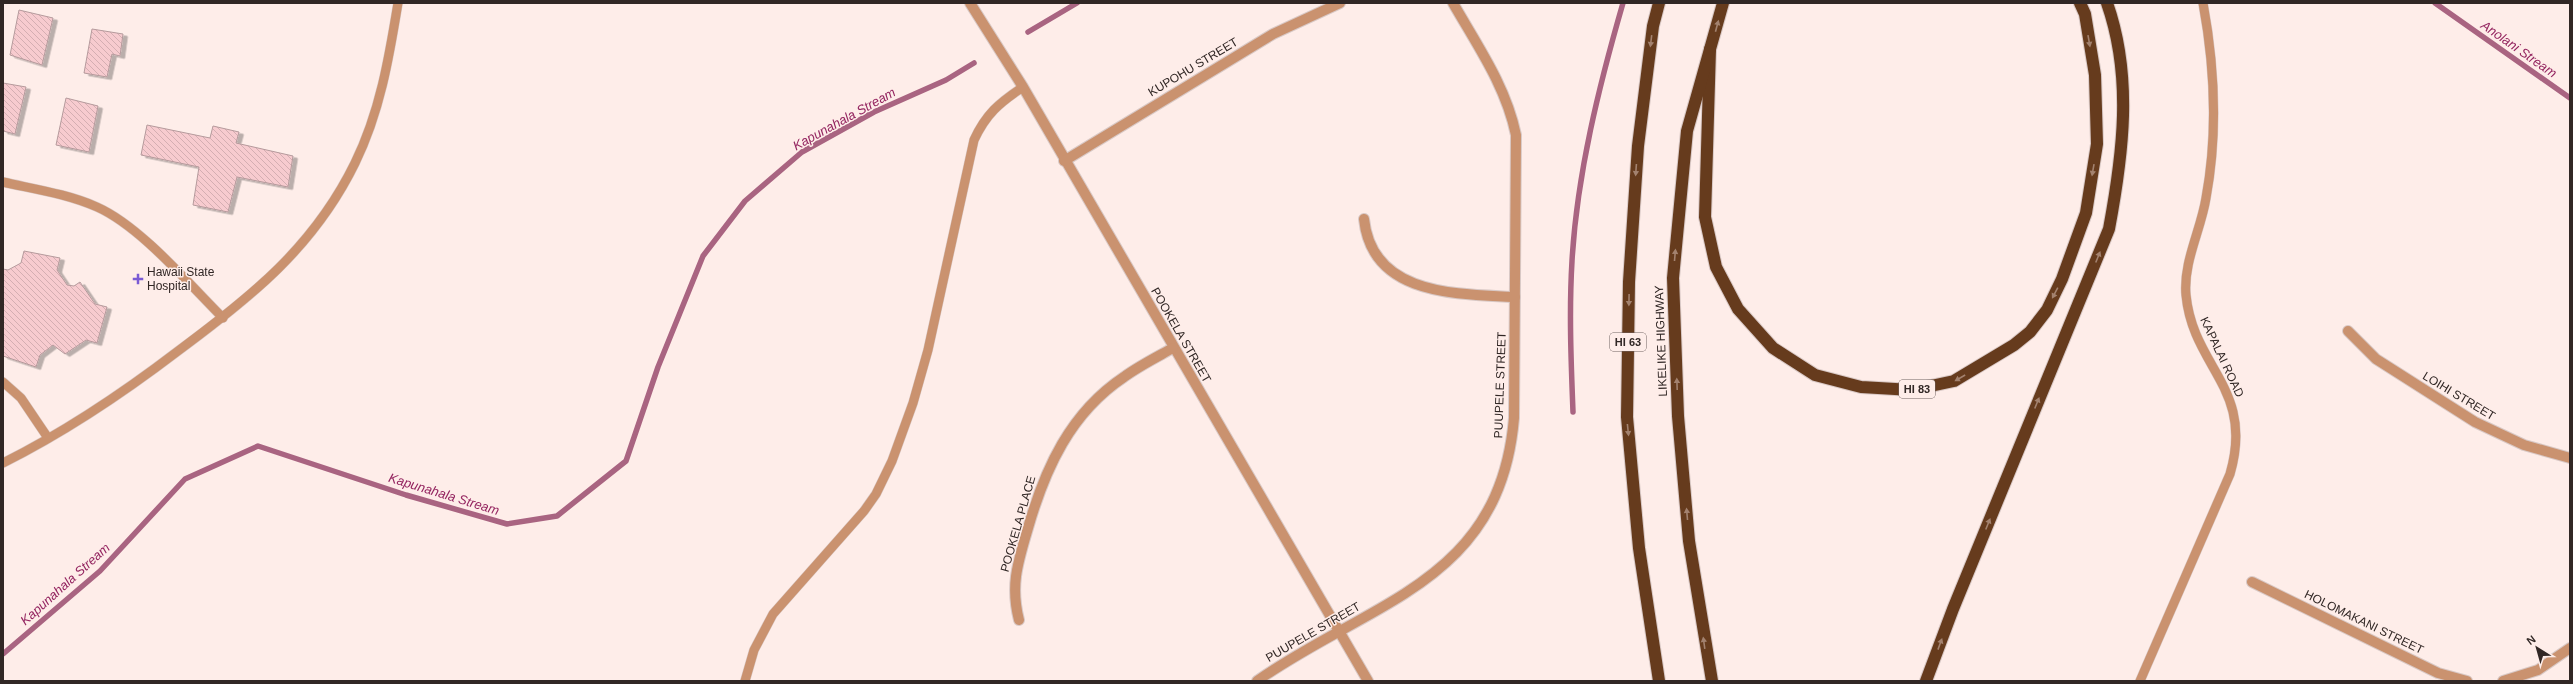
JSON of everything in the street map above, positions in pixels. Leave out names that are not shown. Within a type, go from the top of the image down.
[{"type":"highway","name":"HI 63","points":[[1659,3],[1653,26],[1638,146],[1629,282],[1627,417],[1639,548],[1659,681]]},
{"type":"highway","name":"LIKELIKE HIGHWAY","points":[[1712,681],[1689,541],[1678,416],[1673,278],[1687,131],[1723,3]]},
{"type":"highway","name":"HI 83","points":[[1710,49],[1705,217],[1716,267],[1738,309],[1773,348],[1815,375],[1860,387],[1912,390],[1954,381],[2014,345],[2030,332],[2046,310],[2062,280],[2086,213],[2098,144],[2095,75],[2085,14],[2080,3]]},
{"type":"highway","points":[[1926,681],[1953,609],[2109,229],[2121,162],[2124,98],[2118,32],[2108,3]]},
{"type":"street","name":"POOKELA STREET","points":[[970,3],[1023,87],[1064,161],[1368,681]]},
{"type":"street","name":"KUPOHU STREET","points":[[1064,161],[1273,34],[1340,3]]},
{"type":"street","name":"PUUPELE STREET","points":[[1257,681],[1435,573],[1458,552],[1485,518],[1504,477],[1513,438],[1517,151],[1512,118],[1499,83],[1453,3]]},
{"type":"street","points":[[1364,218],[1368,238],[1376,256],[1409,280],[1447,294],[1515,297]]},
{"type":"street","name":"LOIHI STREET","points":[[2348,331],[2376,359],[2475,422],[2524,445],[2570,458]]},
{"type":"street","name":"POOKELA PLACE","points":[[1019,620],[1015,600],[1015,574],[1035,502],[1054,457],[1078,420],[1107,390],[1123,378],[1173,348]]},
{"type":"street","name":"HOLOMAKANI STREET","points":[[2252,582],[2438,673],[2467,681]]},
{"type":"street","points":[[2503,681],[2538,670],[2570,648]]},
{"type":"lane","points":[[3,463],[48,438],[143,378],[223,318],[284,266],[321,220],[356,162],[376,110],[384,83],[398,3]]},
{"type":"lane","name":"KAPALAI ROAD","points":[[2140,681],[2230,474],[2236,446],[2237,431],[2232,403],[2192,322],[2186,294],[2188,269],[2204,214],[2214,142],[2213,71],[2203,3]]},
{"type":"lane","points":[[745,681],[754,650],[773,614],[864,511],[885,478],[913,402],[928,350],[974,140],[988,116],[998,103],[1023,87]]},
{"type":"lane","points":[[3,182],[83,202],[111,214],[136,232],[223,318]]},
{"type":"lane","points":[[3,382],[21,398],[48,438]]},
{"type":"building","points":[[19,10],[53,18],[42,65],[10,55]]},
{"type":"building","points":[[92,29],[123,34],[120,56],[112,54],[107,77],[84,73]]},
{"type":"building","points":[[3,83],[26,87],[15,134],[3,131]]},
{"type":"building","points":[[66,98],[98,106],[89,152],[56,145]]},
{"type":"building","points":[[147,125],[210,138],[213,126],[239,132],[236,143],[293,156],[288,187],[237,177],[228,212],[193,205],[199,167],[141,155]]},
{"type":"building","points":[[24,251],[60,258],[57,270],[67,285],[74,286],[80,282],[95,304],[107,307],[97,343],[86,340],[65,354],[53,345],[40,355],[36,367],[3,356],[3,269],[8,270],[21,263]]},
{"type":"waterway","name":"Kapunahala Stream","points":[[1028,32],[1077,3]]},
{"type":"waterway","points":[[1573,412],[1571,299],[1575,228],[1590,130],[1623,3]]},
{"type":"waterway","name":"Anolani Stream","points":[[2435,3],[2570,98]]},
{"type":"waterway","name":"Kapunahala Stream","points":[[3,654],[100,571],[185,479],[258,446],[406,495],[507,524],[557,516],[626,461],[658,367],[703,256],[745,201],[802,152],[874,112],[946,80],[974,63]]},
{"type":"place","name":"Hawaii State Hospital","points":[[138,279]]}]
